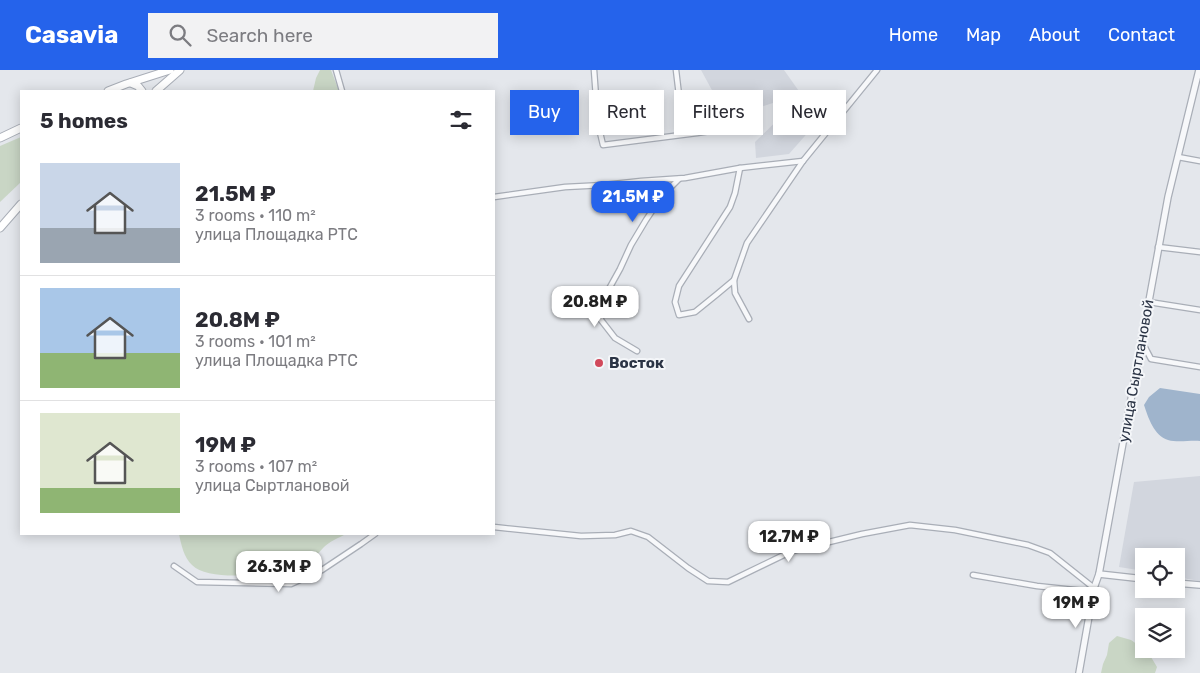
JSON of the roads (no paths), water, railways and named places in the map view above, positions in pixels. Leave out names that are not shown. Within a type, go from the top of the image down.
[{"type":"main road","points":[[118,89],[170,70]]},
{"type":"main road","points":[[164,89],[180,70]]},
{"type":"main road","points":[[131,83],[141,90]]},
{"type":"main road","points":[[0,138],[20,128]]},
{"type":"main road","points":[[0,228],[20,205]]},
{"type":"street","points":[[336,70],[342,90]]},
{"type":"street","points":[[594,70],[598,124],[603,145],[710,131],[714,120],[711,109],[682,102],[679,95],[676,70]]},
{"type":"street","points":[[749,319],[735,293],[734,280],[746,243],[803,161],[877,70]]},
{"type":"street","name":"улица Сыртлановой","points":[[1079,673],[1094,588],[1099,574],[1158,247],[1199,70]]},
{"type":"street","points":[[1178,157],[1200,161]]},
{"type":"street","points":[[495,197],[565,187],[679,179],[740,168],[803,161]]},
{"type":"street","points":[[734,280],[694,312],[680,315],[675,302],[678,286],[730,207],[740,168]]},
{"type":"street","points":[[637,351],[615,338],[601,320],[600,305],[646,220],[662,196],[679,179]]},
{"type":"street","points":[[1158,247],[1200,252]]},
{"type":"street","points":[[1148,302],[1200,310]]},
{"type":"street","points":[[1141,340],[1151,359],[1200,367]]},
{"type":"street","points":[[495,527],[581,536],[615,535],[631,532],[648,538],[708,581],[728,582],[792,551],[862,534],[910,525],[955,530],[1028,545],[1050,553],[1094,588]]},
{"type":"street","points":[[174,566],[197,582],[291,584],[322,570],[374,535]]},
{"type":"street","points":[[1099,574],[1135,578]]},
{"type":"street","points":[[973,575],[1037,586],[1084,591],[1094,588]]},
{"type":"street","points":[[1185,584],[1200,585]]},
{"type":"water","points":[[1160,388],[1200,394],[1200,441],[1168,440],[1159,435],[1155,430],[1144,405],[1149,397]]},
{"type":"place","name":"Восток","points":[[599,363]]}]
